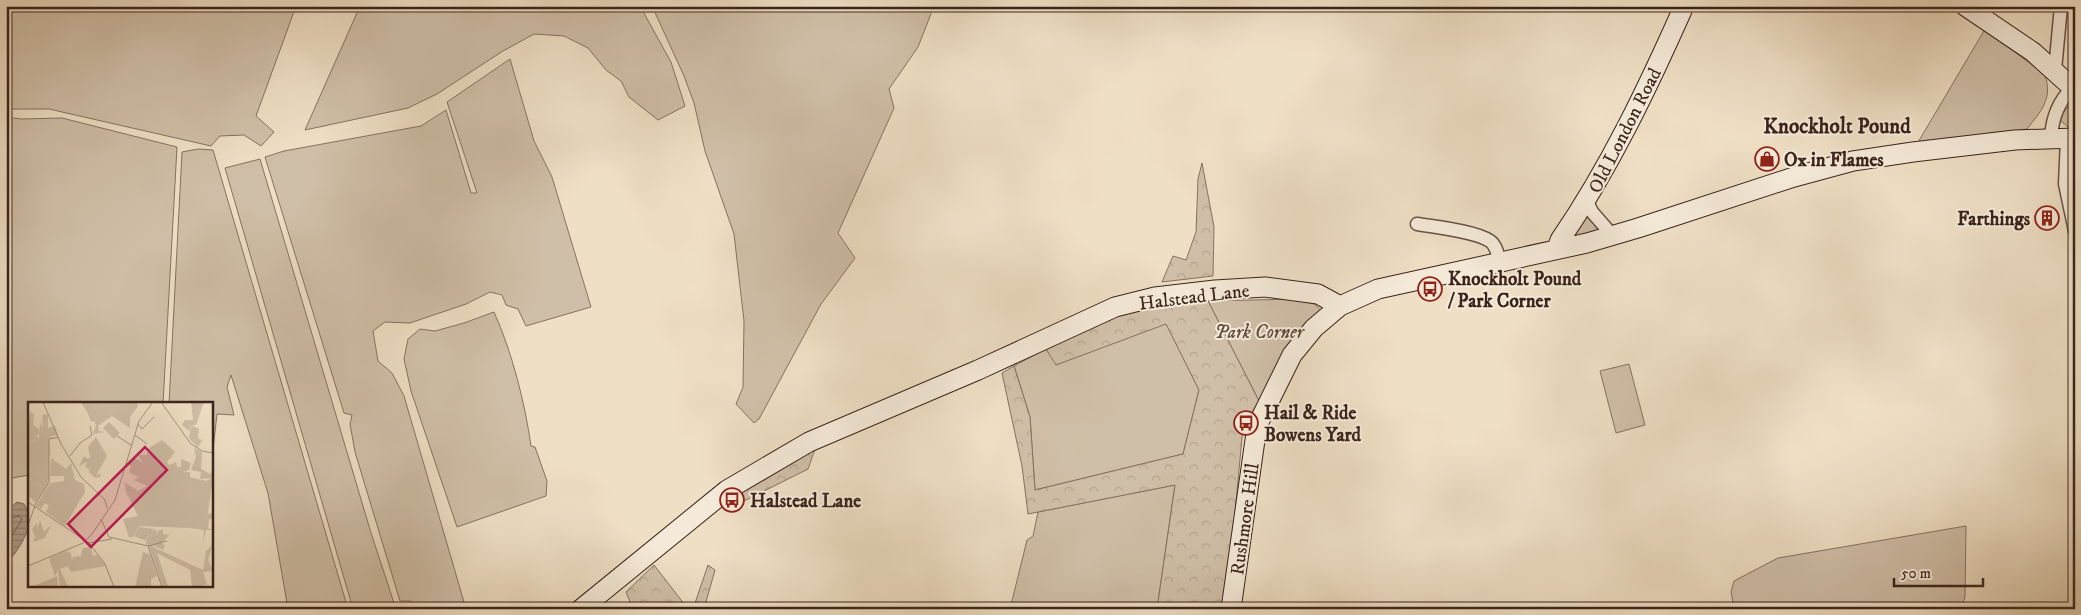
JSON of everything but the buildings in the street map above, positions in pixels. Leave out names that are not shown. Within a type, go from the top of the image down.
[{"type":"street","name":"Old London Road","points":[[1557,250],[1560,240],[1587,201],[1652,77],[1684,6]]},
{"type":"street","points":[[1965,6],[2020,43],[2055,70],[2074,89],[2063,98],[2056,113],[2064,138],[2065,184],[2075,230]]},
{"type":"street","points":[[2055,70],[2061,6]]},
{"type":"street","name":"Rushmore Hill","points":[[1231,609],[1257,426],[1292,355],[1314,328],[1340,306],[1378,289],[1557,250],[1612,236],[1774,182],[1853,161],[1934,149],[2064,138]]},
{"type":"street","points":[[1587,201],[1592,212],[1612,236]]},
{"type":"street","points":[[1417,224],[1469,233],[1490,241],[1495,246],[1500,262]]},
{"type":"street","name":"Halstead Lane","points":[[581,609],[727,490],[809,442],[978,370],[1115,307],[1155,297],[1265,287],[1318,294],[1340,306]]},
{"type":"green space","points":[[6,6],[296,6],[256,116],[274,132],[261,146],[244,135],[220,136],[211,146],[49,109],[6,109]]},
{"type":"green space","points":[[360,6],[640,6],[671,62],[685,106],[658,120],[629,97],[621,81],[606,70],[588,48],[564,36],[534,34],[503,51],[437,94],[408,108],[305,130]]},
{"type":"green space","points":[[652,6],[934,6],[918,47],[889,89],[894,108],[838,233],[855,258],[821,304],[759,419],[754,423],[736,404],[743,387],[744,321],[734,234],[705,151],[694,103],[684,76]]},
{"type":"green space","points":[[1985,29],[2045,75],[2048,91],[2041,110],[2027,129],[1917,144]]},
{"type":"green space","points":[[510,59],[534,141],[552,177],[591,307],[526,326],[518,309],[506,305],[502,295],[490,292],[466,304],[410,323],[385,322],[373,331],[378,361],[392,373],[404,396],[466,609],[414,609],[411,601],[400,601],[355,452],[350,424],[352,415],[344,413],[265,157],[284,151],[421,126],[446,110],[471,193],[477,193],[447,102]]},
{"type":"green space","points":[[2069,106],[2075,107],[2075,127],[2068,127],[2060,120],[2061,115]]},
{"type":"green space","points":[[6,117],[21,119],[62,118],[177,147],[163,402],[28,402],[28,475],[6,479]]},
{"type":"green space","points":[[198,149],[213,150],[348,609],[288,609],[268,493],[231,375],[227,387],[234,415],[217,414],[212,458],[212,402],[169,402],[182,152]]},
{"type":"green space","points":[[260,159],[371,533],[396,609],[353,609],[225,168]]},
{"type":"green space","points":[[1202,163],[1214,227],[1213,276],[1162,282],[1173,256],[1186,260],[1196,232],[1198,179]]},
{"type":"green space","points":[[1587,211],[1604,231],[1574,239],[1570,237]]},
{"type":"green space","name":"Park Corner","points":[[1295,299],[1314,304],[1323,312],[1259,401],[1208,301]]},
{"type":"green space","points":[[1208,301],[1259,401],[1243,427],[1226,609],[1157,609],[1175,485],[1028,514],[1022,466],[1002,373],[1014,366],[1030,417],[1035,490],[1183,454],[1199,390],[1166,324],[1056,365],[1046,349],[1115,317],[1155,305]]},
{"type":"green space","points":[[494,312],[507,344],[517,378],[531,446],[535,447],[547,481],[546,496],[457,527],[411,391],[404,359],[408,339],[420,329],[435,331]]},
{"type":"green space","points":[[1166,323],[1199,390],[1183,454],[1035,490],[1030,417],[1014,366],[1046,349],[1057,364]]},
{"type":"green space","points":[[1629,364],[1645,425],[1616,433],[1600,371]]},
{"type":"green space","points":[[815,449],[808,469],[736,505],[734,492]]},
{"type":"green space","points":[[1175,485],[1157,609],[1010,609],[1027,540],[1033,536],[1038,512]]},
{"type":"green space","points":[[1966,526],[1965,597],[1961,609],[1734,609],[1731,592],[1734,581],[1778,558]]},
{"type":"green space","points":[[654,565],[688,609],[633,609],[626,592]]},
{"type":"green space","points":[[708,565],[715,570],[704,609],[693,609]]},
{"type":"water","points":[[17,502],[24,504],[28,511],[28,526],[18,548],[9,561],[6,561],[6,508],[10,508]]},
{"type":"place","name":"Ox in Flames","points":[[1767,159]]},
{"type":"place","name":"Farthings","points":[[2047,218]]},
{"type":"place","name":"Knockholt Pound / Park Corner","points":[[1430,289]]},
{"type":"place","name":"Hail & Ride Bowens Yard","points":[[1246,423]]},
{"type":"place","name":"Halstead Lane","points":[[732,500]]},
{"type":"district","name":"Knockholt Pound","points":[[1837,126]]}]
